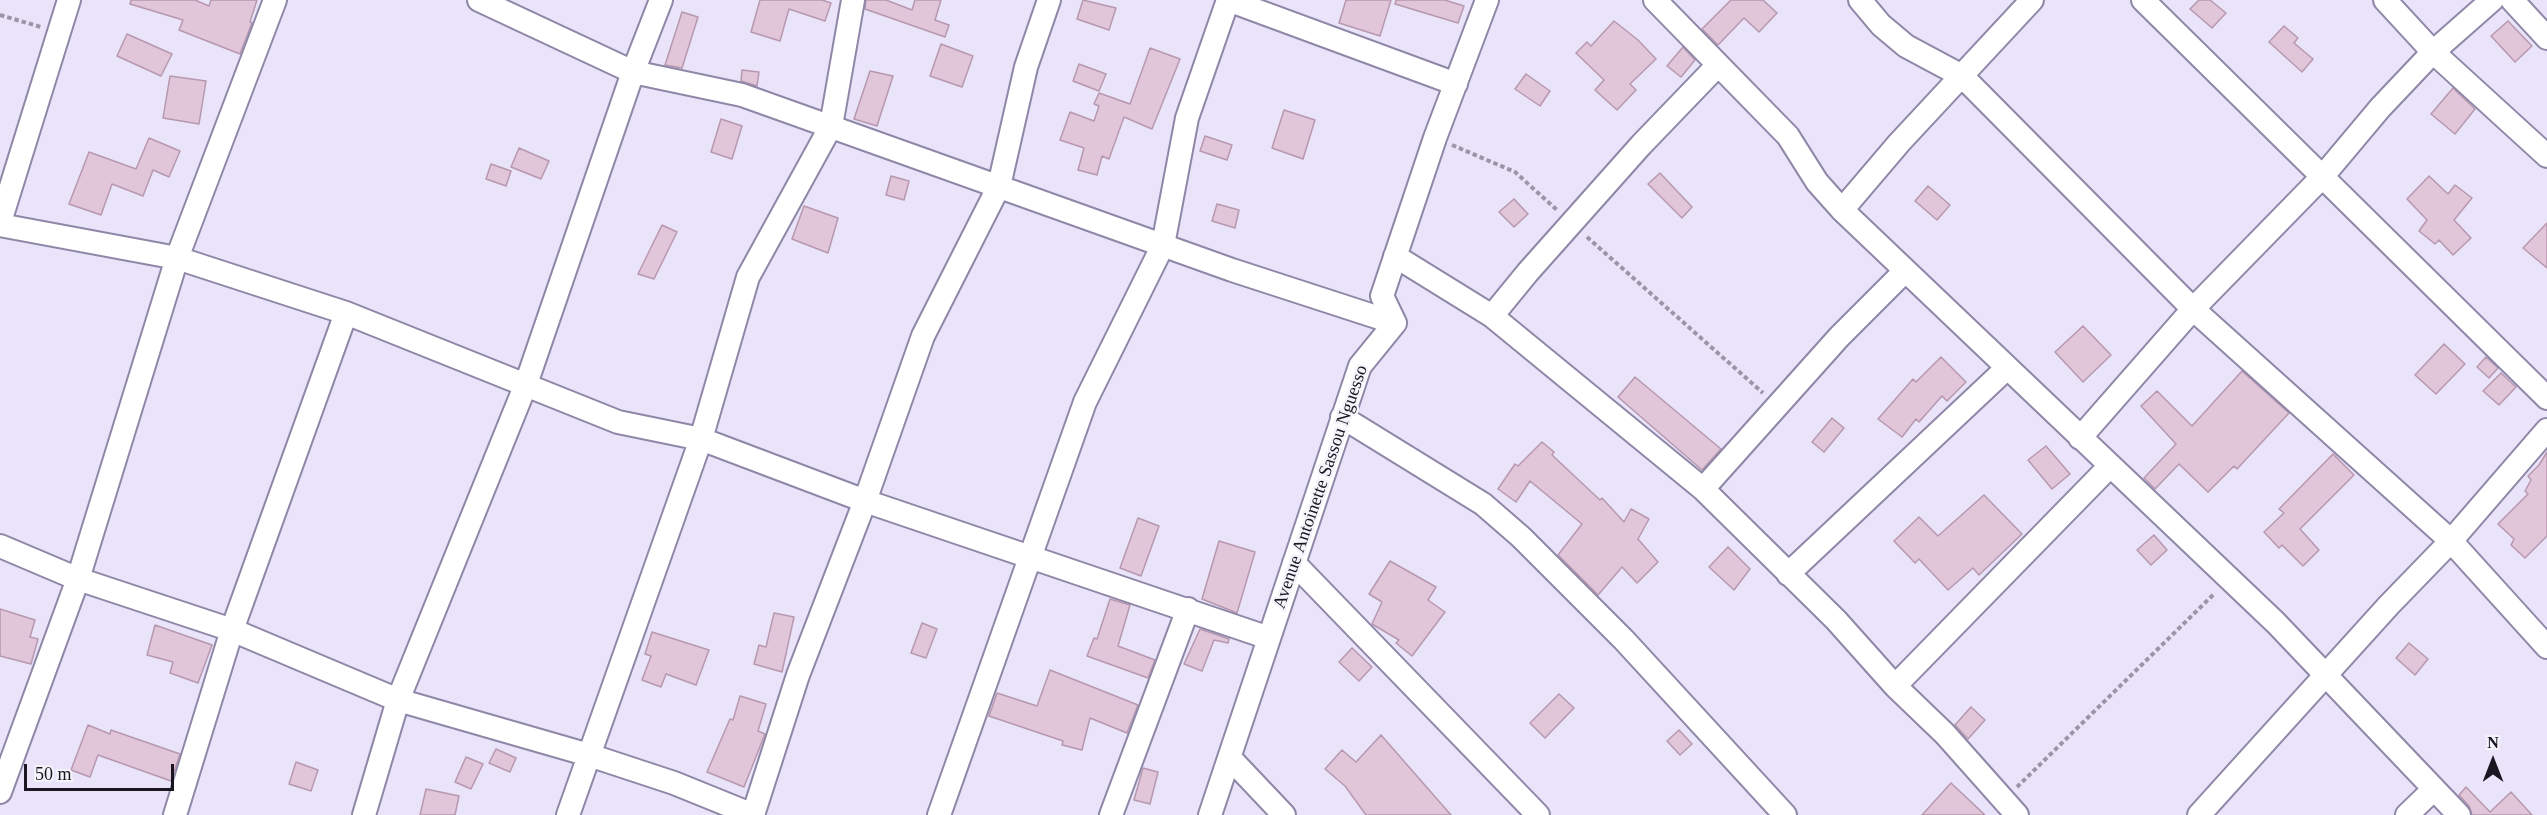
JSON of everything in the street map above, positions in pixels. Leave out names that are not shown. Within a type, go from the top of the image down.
[{"type":"street","points":[[69,0],[0,224],[177,258],[345,313],[618,422],[701,439],[865,501],[1032,555],[1269,638]]},
{"type":"street","points":[[0,792],[78,579],[177,258],[275,0]]},
{"type":"street","points":[[479,0],[633,72],[742,94],[1163,245],[1395,323]]},
{"type":"street","points":[[364,815],[398,700],[526,384],[633,72],[661,0]]},
{"type":"street","points":[[568,815],[701,439],[748,276],[831,126],[853,0]]},
{"type":"street","points":[[0,546],[78,579],[231,630],[398,700],[589,755],[674,783],[753,815],[798,675],[865,501],[923,336],[999,186],[1026,67],[1049,0]]},
{"type":"street","points":[[939,815],[1085,402],[1163,245],[1187,118],[1228,0],[1456,84]]},
{"type":"street","points":[[1395,323],[1382,296],[1435,138],[1487,0]]},
{"type":"street","points":[[1655,0],[1788,136],[1817,182],[1842,210],[2328,675],[2459,815]]},
{"type":"street","points":[[1860,0],[1881,25],[1906,46],[1962,76],[2193,309],[2451,541],[2547,647]]},
{"type":"street","points":[[1842,210],[1899,143],[2032,0]]},
{"type":"street","points":[[2143,0],[2547,398]]},
{"type":"street","points":[[2385,0],[2433,52],[2547,156]]},
{"type":"street","points":[[2080,438],[2193,309],[2323,176],[2380,108],[2433,52],[2492,0]]},
{"type":"street","points":[[2512,0],[2547,38]]},
{"type":"street","points":[[1492,316],[1571,223],[1718,66]]},
{"type":"street","points":[[1395,256],[1492,316],[1703,489],[1836,620],[1894,686],[1945,734],[2011,808]]},
{"type":"street","points":[[1703,489],[1777,405],[1905,271]]},
{"type":"street","points":[[175,815],[231,630],[345,313]]},
{"type":"street","name":"Avenue Antoinette Sassou Nguesso","points":[[1210,815],[1360,366],[1395,323]]},
{"type":"street","points":[[1788,574],[2007,368]]},
{"type":"street","points":[[1342,417],[1483,504],[1521,537],[1624,640],[1785,815]]},
{"type":"street","points":[[2199,815],[2389,605],[2451,541],[2547,430]]},
{"type":"street","points":[[1894,686],[2110,466]]},
{"type":"street","points":[[1294,563],[1538,815]]},
{"type":"street","points":[[1111,815],[1188,609]]},
{"type":"street","points":[[1230,758],[1284,815]]},
{"type":"street","points":[[2407,815],[2434,789]]},
{"type":"path","points":[[0,15],[59,32]]},
{"type":"path","points":[[1435,138],[1515,172],[1777,405]]},
{"type":"path","points":[[2011,808],[2229,580]]},
{"type":"building","points":[[131,0],[195,0],[209,6],[211,0],[257,0],[250,22],[252,23],[240,54],[179,30],[183,20],[130,4]]},
{"type":"building","points":[[760,0],[822,0],[831,3],[825,21],[789,9],[780,41],[751,32]]},
{"type":"building","points":[[866,0],[886,0],[912,10],[915,0],[941,0],[935,20],[949,25],[945,37],[865,9]]},
{"type":"building","points":[[1083,0],[1116,8],[1109,30],[1077,19]]},
{"type":"building","points":[[1346,0],[1391,0],[1380,36],[1339,23]]},
{"type":"building","points":[[1396,0],[1445,0],[1464,6],[1458,23],[1395,4]]},
{"type":"building","points":[[1731,0],[1763,0],[1777,13],[1759,32],[1744,18],[1718,45],[1702,29]]},
{"type":"building","points":[[2199,0],[2210,0],[2226,13],[2212,28],[2190,9]]},
{"type":"building","points":[[682,12],[698,17],[682,68],[665,65]]},
{"type":"building","points":[[1614,21],[1638,40],[1656,59],[1630,84],[1636,90],[1617,110],[1595,90],[1604,80],[1576,53],[1587,42],[1591,46]]},
{"type":"building","points":[[2508,21],[2532,46],[2515,62],[2491,36]]},
{"type":"building","points":[[2284,26],[2298,38],[2294,43],[2313,59],[2302,72],[2269,42]]},
{"type":"building","points":[[127,34],[172,54],[161,76],[117,56]]},
{"type":"building","points":[[941,44],[973,56],[962,87],[930,76]]},
{"type":"building","points":[[1683,47],[1695,60],[1681,77],[1667,66]]},
{"type":"building","points":[[1150,48],[1180,59],[1152,129],[1124,117],[1109,159],[1102,156],[1097,175],[1078,170],[1084,148],[1060,140],[1070,112],[1094,121],[1099,106],[1094,104],[1099,93],[1130,104]]},
{"type":"building","points":[[1079,64],[1106,74],[1099,91],[1073,81]]},
{"type":"building","points":[[742,70],[759,72],[757,86],[741,81]]},
{"type":"building","points":[[870,71],[893,76],[877,126],[854,119]]},
{"type":"building","points":[[1526,74],[1550,91],[1540,106],[1515,89]]},
{"type":"building","points":[[170,76],[206,81],[199,124],[163,118]]},
{"type":"building","points":[[2453,88],[2475,109],[2455,134],[2431,114]]},
{"type":"building","points":[[1284,110],[1315,120],[1303,159],[1272,148]]},
{"type":"building","points":[[721,119],[742,126],[732,159],[711,152]]},
{"type":"building","points":[[1205,136],[1232,145],[1227,160],[1200,151]]},
{"type":"building","points":[[149,138],[180,151],[169,177],[153,170],[143,196],[112,184],[101,215],[69,204],[89,152],[136,169]]},
{"type":"building","points":[[519,148],[549,161],[541,179],[511,167]]},
{"type":"building","points":[[491,164],[511,171],[506,186],[486,179]]},
{"type":"building","points":[[1660,173],[1692,207],[1682,218],[1648,184]]},
{"type":"building","points":[[891,176],[909,181],[904,200],[886,195]]},
{"type":"building","points":[[2429,176],[2448,194],[2455,185],[2472,198],[2454,220],[2471,238],[2453,255],[2439,240],[2435,244],[2419,231],[2427,220],[2407,199]]},
{"type":"building","points":[[1928,186],[1950,205],[1937,220],[1915,201]]},
{"type":"building","points":[[1514,199],[1528,214],[1514,227],[1499,212]]},
{"type":"building","points":[[1217,204],[1239,210],[1235,228],[1212,221]]},
{"type":"building","points":[[804,206],[838,218],[828,253],[792,239]]},
{"type":"building","points":[[2547,223],[2547,268],[2523,248]]},
{"type":"building","points":[[662,225],[677,232],[654,279],[638,274]]},
{"type":"building","points":[[2083,326],[2111,355],[2083,382],[2055,352]]},
{"type":"building","points":[[2444,344],[2465,364],[2436,394],[2415,375]]},
{"type":"building","points":[[1941,357],[1966,382],[1947,401],[1942,396],[1919,422],[1916,419],[1902,437],[1878,419],[1913,379],[1916,382]]},
{"type":"building","points":[[2486,357],[2498,368],[2489,378],[2477,367]]},
{"type":"building","points":[[2242,371],[2289,413],[2237,469],[2234,466],[2208,492],[2179,464],[2155,489],[2144,478],[2176,444],[2141,406],[2157,391],[2192,426]]},
{"type":"building","points":[[2501,373],[2516,387],[2499,405],[2483,391]]},
{"type":"building","points":[[1635,377],[1721,449],[1702,470],[1618,397]]},
{"type":"building","points":[[1832,418],[1844,428],[1824,452],[1812,442]]},
{"type":"building","points":[[1542,442],[1554,452],[1552,455],[1600,500],[1602,498],[1624,522],[1631,509],[1649,519],[1638,539],[1658,562],[1637,583],[1622,567],[1598,595],[1558,555],[1582,524],[1530,481],[1516,502],[1498,489],[1515,464],[1518,466]]},
{"type":"building","points":[[2046,446],[2070,474],[2052,489],[2028,460]]},
{"type":"building","points":[[2547,452],[2547,536],[2525,558],[2511,545],[2514,539],[2498,524],[2528,494],[2525,491],[2531,480],[2528,476]]},
{"type":"building","points":[[2333,454],[2354,475],[2300,529],[2319,550],[2303,566],[2282,545],[2279,548],[2264,532],[2284,513],[2279,509]]},
{"type":"building","points":[[1984,495],[2022,534],[1979,575],[1973,568],[1948,590],[1919,559],[1915,563],[1894,541],[1919,517],[1938,536]]},
{"type":"building","points":[[1138,518],[1159,526],[1141,576],[1120,568]]},
{"type":"building","points":[[2154,535],[2167,550],[2151,565],[2137,550]]},
{"type":"building","points":[[1219,541],[1255,552],[1237,613],[1202,599]]},
{"type":"building","points":[[1728,547],[1750,569],[1734,590],[1709,567]]},
{"type":"building","points":[[1390,561],[1436,587],[1428,600],[1445,612],[1412,656],[1396,643],[1399,640],[1372,624],[1382,602],[1369,594]]},
{"type":"building","points":[[1110,599],[1130,605],[1118,646],[1155,660],[1148,678],[1087,656],[1094,638],[1097,639]]},
{"type":"building","points":[[0,609],[35,620],[30,637],[38,639],[31,664],[0,656]]},
{"type":"building","points":[[774,613],[794,617],[782,672],[754,664],[759,645],[766,647]]},
{"type":"building","points":[[922,623],[937,629],[926,658],[911,653]]},
{"type":"building","points":[[155,625],[212,645],[198,683],[170,673],[173,662],[147,655]]},
{"type":"building","points":[[1200,629],[1229,639],[1228,643],[1214,640],[1202,671],[1184,664]]},
{"type":"building","points":[[652,632],[709,650],[696,685],[666,674],[661,687],[642,680],[651,656],[645,654]]},
{"type":"building","points":[[2409,643],[2428,659],[2415,675],[2396,658]]},
{"type":"building","points":[[1352,648],[1372,667],[1359,681],[1339,662]]},
{"type":"building","points":[[1050,670],[1138,705],[1127,733],[1090,718],[1082,750],[1062,745],[1063,741],[989,716],[997,693],[1037,706]]},
{"type":"building","points":[[1559,694],[1574,708],[1545,738],[1530,723]]},
{"type":"building","points":[[740,696],[766,704],[758,731],[765,734],[744,787],[707,772],[730,719],[733,720]]},
{"type":"building","points":[[1971,707],[1985,720],[1968,739],[1955,725]]},
{"type":"building","points":[[88,725],[110,734],[111,730],[180,754],[171,781],[98,755],[90,777],[71,770]]},
{"type":"building","points":[[1679,730],[1692,744],[1680,755],[1667,741]]},
{"type":"building","points":[[1381,735],[1451,815],[1366,815],[1345,786],[1325,769],[1342,750],[1356,762]]},
{"type":"building","points":[[496,749],[516,758],[510,772],[489,763]]},
{"type":"building","points":[[466,757],[483,764],[471,789],[455,782]]},
{"type":"building","points":[[296,762],[318,770],[311,791],[289,784]]},
{"type":"building","points":[[1143,768],[1158,772],[1150,804],[1134,800]]},
{"type":"building","points":[[1951,783],[1985,815],[1922,815]]},
{"type":"building","points":[[2466,787],[2490,812],[2511,792],[2532,815],[2472,815],[2469,806],[2459,795]]},
{"type":"building","points":[[426,789],[459,796],[455,815],[420,815]]}]
